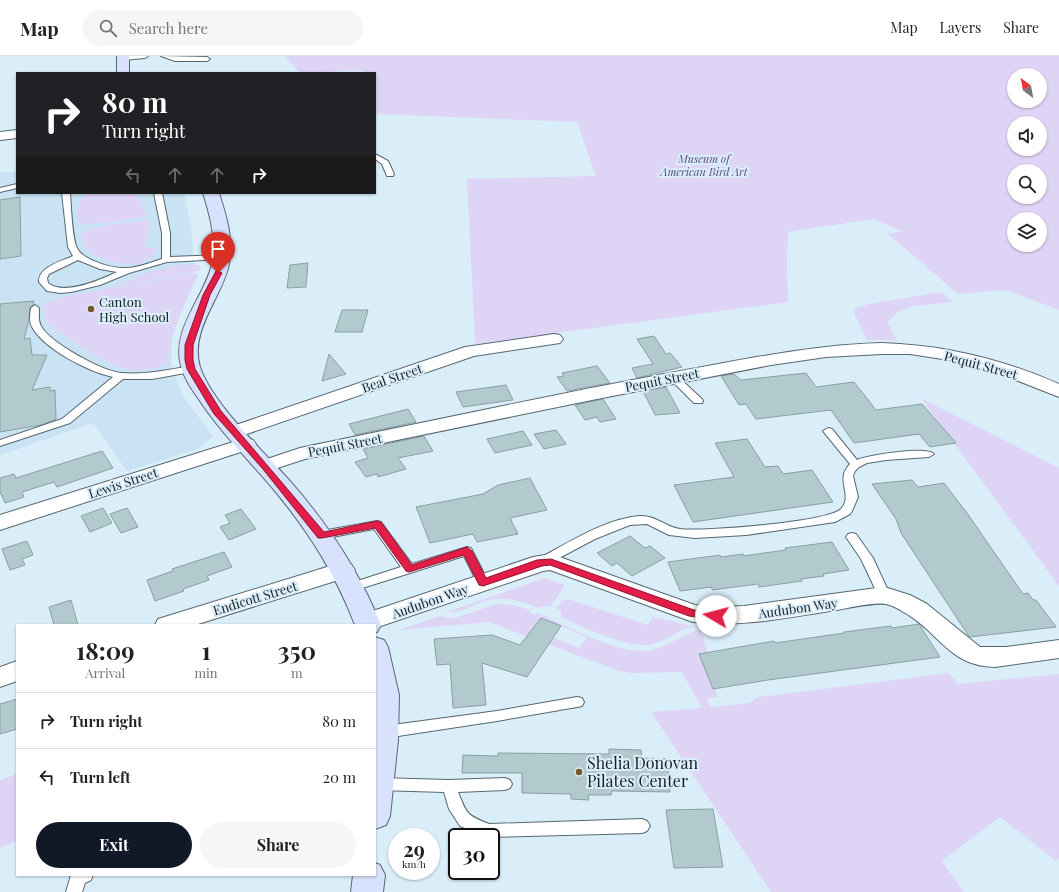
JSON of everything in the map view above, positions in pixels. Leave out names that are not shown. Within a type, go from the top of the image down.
[{"type":"main road","points":[[123,57],[123,72]]},
{"type":"main road","points":[[211,194],[220,233],[222,257],[218,273],[206,295],[189,345],[189,360],[191,369],[217,412],[265,466],[322,535],[347,578],[367,624]]},
{"type":"main road","points":[[376,657],[385,695],[376,808]]},
{"type":"main road","points":[[367,892],[369,876]]},
{"type":"street","points":[[0,136],[16,134]]},
{"type":"street","name":"Beal Street","points":[[240,438],[471,351],[554,338]]},
{"type":"street","name":"Pequit Street","points":[[265,466],[300,454],[674,378],[809,353],[856,348],[903,349],[958,356],[998,367],[1059,391]]},
{"type":"street","name":"Lewis Street","points":[[0,523],[240,438]]},
{"type":"street","name":"Audubon Way","points":[[376,628],[483,583],[541,562],[556,563],[693,613],[716,616],[744,615],[884,595],[897,598],[913,606],[931,619],[969,653],[978,656],[994,657],[1059,649]]},
{"type":"street","name":"Endicott Street","points":[[171,624],[347,578]]},
{"type":"street","points":[[0,676],[16,671]]},
{"type":"lane","points":[[123,57],[146,56]]},
{"type":"lane","points":[[164,56],[175,59],[207,59]]},
{"type":"lane","points":[[376,157],[385,163],[390,174]]},
{"type":"lane","points":[[0,190],[16,186]]},
{"type":"lane","points":[[69,194],[68,220],[72,247],[78,257],[102,267],[126,271]]},
{"type":"lane","points":[[158,194],[166,233],[166,260]]},
{"type":"lane","points":[[78,257],[46,272],[43,278],[44,285],[50,289],[59,290],[83,287],[106,281],[126,271],[166,260],[222,257]]},
{"type":"lane","points":[[35,308],[34,316],[36,325],[42,335],[83,362],[105,373],[121,376],[152,376],[191,369]]},
{"type":"lane","points":[[0,443],[66,421],[121,376]]},
{"type":"lane","points":[[674,378],[698,401]]},
{"type":"lane","points":[[828,431],[855,464]]},
{"type":"lane","points":[[541,562],[594,535],[620,524],[643,520],[654,522],[673,532],[693,534],[722,533],[831,519],[846,511],[852,497],[848,482],[849,471],[855,464],[866,459],[929,454]]},
{"type":"lane","points":[[322,535],[377,525],[409,569]]},
{"type":"lane","points":[[852,537],[867,558],[884,595]]},
{"type":"lane","points":[[347,578],[409,569],[467,551],[483,583]]},
{"type":"lane","points":[[381,739],[577,702]]},
{"type":"lane","points":[[379,784],[449,786],[506,784]]},
{"type":"lane","points":[[449,786],[457,809],[465,821],[488,831],[642,826]]},
{"type":"lane","points":[[74,892],[78,878],[83,876]]},
{"type":"shaded area","name":"Canton High School","points":[[16,171],[16,194],[184,194],[191,226],[194,268],[188,296],[176,321],[172,341],[171,366],[183,396],[213,436],[198,449],[127,471],[93,423],[0,455],[0,173]]},
{"type":"green space","name":"Museum of American Bird Art","points":[[285,56],[1059,56],[1059,310],[1005,290],[958,294],[888,234],[902,231],[873,219],[788,232],[788,302],[475,344],[467,179],[596,176],[577,122],[376,114],[376,72],[362,72],[361,70],[299,72]]},
{"type":"green space","points":[[87,194],[136,194],[147,217],[93,224],[78,223],[81,219],[77,216],[77,213],[83,197]]},
{"type":"green space","points":[[149,220],[150,231],[144,248],[156,249],[148,259],[140,263],[118,263],[96,256],[87,250],[81,236],[93,229]]},
{"type":"green space","points":[[183,264],[200,266],[199,271],[101,289],[124,283],[147,272]]},
{"type":"green space","points":[[195,273],[198,275],[183,307],[171,341],[167,364],[146,370],[124,369],[118,367],[60,333],[47,323],[44,317],[42,305],[62,297]]},
{"type":"green space","points":[[941,292],[953,302],[914,306],[897,312],[888,322],[896,340],[867,340],[855,315],[855,308]]},
{"type":"green space","points":[[921,398],[1059,468],[1059,586]]},
{"type":"green space","points":[[545,578],[565,585],[550,607],[544,606],[539,608],[514,600],[494,599],[457,612],[447,612]]},
{"type":"green space","points":[[568,599],[648,625],[653,617],[692,626],[657,643],[642,645],[631,644],[606,636],[561,617],[561,611],[556,608],[562,601]]},
{"type":"green space","points":[[497,604],[512,605],[530,610],[529,612],[536,615],[538,613],[611,645],[641,651],[659,648],[700,629],[708,653],[699,654],[718,697],[707,698],[711,707],[750,703],[757,697],[949,673],[958,684],[1059,674],[1059,858],[1056,861],[1000,817],[942,861],[964,892],[771,892],[651,712],[702,708],[682,672],[631,673],[619,671],[489,622],[399,630],[440,616],[455,618]],"holes":[[[542,618],[587,637],[579,648],[533,629]]]},
{"type":"green space","points":[[16,774],[16,841],[0,848],[0,780]]},
{"type":"building","points":[[20,197],[21,256],[0,259],[0,200]]},
{"type":"building","points":[[308,263],[306,287],[287,288],[290,265]]},
{"type":"building","points":[[34,301],[30,308],[29,320],[24,339],[30,338],[32,355],[47,355],[32,390],[50,387],[50,391],[55,390],[56,419],[41,425],[0,432],[0,304]]},
{"type":"building","points":[[342,310],[368,310],[362,332],[335,332]]},
{"type":"building","points":[[654,336],[666,354],[670,353],[682,367],[637,378],[632,368],[653,364],[637,339]]},
{"type":"building","points":[[329,354],[346,374],[322,381]]},
{"type":"building","points":[[597,366],[610,383],[567,391],[557,377],[564,376],[562,373]]},
{"type":"building","points":[[806,373],[816,387],[854,382],[876,410],[922,404],[956,443],[930,447],[919,434],[854,443],[831,410],[756,419],[746,404],[739,405],[721,376],[734,374],[741,380]]},
{"type":"building","points":[[506,385],[513,400],[463,407],[456,392]]},
{"type":"building","points":[[666,387],[680,413],[655,415],[643,391]]},
{"type":"building","points":[[603,399],[616,419],[600,422],[597,417],[585,420],[575,405]]},
{"type":"building","points":[[408,409],[416,422],[355,435],[349,424]]},
{"type":"building","points":[[556,430],[566,444],[544,449],[534,434]]},
{"type":"building","points":[[523,431],[532,445],[495,453],[487,439]]},
{"type":"building","points":[[424,436],[433,451],[398,458],[406,469],[378,477],[377,474],[366,477],[355,462],[368,458],[363,449]]},
{"type":"building","points":[[747,439],[765,467],[778,466],[783,474],[812,470],[833,502],[693,522],[674,485],[734,477],[715,443]]},
{"type":"building","points":[[102,451],[113,468],[57,487],[54,482],[22,492],[24,497],[5,503],[0,492],[0,478],[14,474],[16,478]]},
{"type":"building","points":[[530,478],[547,510],[510,518],[518,534],[477,542],[473,534],[430,543],[416,507],[483,494],[498,485]]},
{"type":"building","points":[[912,480],[918,487],[944,483],[967,513],[1023,594],[1028,593],[1033,600],[1036,600],[1056,627],[970,637],[968,635],[901,533],[896,519],[872,484]]},
{"type":"building","points":[[103,508],[112,523],[90,532],[81,516]]},
{"type":"building","points":[[127,508],[138,527],[121,533],[110,514]]},
{"type":"building","points":[[241,509],[256,529],[229,540],[220,527],[230,523],[225,515]]},
{"type":"building","points":[[630,536],[645,548],[650,546],[665,558],[632,576],[617,563],[612,566],[597,553]]},
{"type":"building","points":[[27,541],[33,555],[22,559],[25,565],[10,570],[2,549]]},
{"type":"building","points":[[832,542],[849,570],[823,574],[824,576],[801,579],[802,581],[759,587],[758,584],[712,590],[712,587],[680,591],[668,562],[720,555],[721,557],[743,554],[743,556],[786,550],[785,548]]},
{"type":"building","points":[[224,552],[232,567],[207,576],[209,580],[155,601],[147,580],[173,571],[172,569]]},
{"type":"building","points":[[71,600],[78,624],[54,624],[49,607]]},
{"type":"building","points":[[541,618],[561,626],[527,677],[482,663],[486,705],[453,708],[450,664],[437,665],[434,639],[492,635],[520,645]]},
{"type":"building","points":[[919,624],[940,657],[768,680],[713,689],[699,654],[774,641],[775,643],[844,632]]},
{"type":"building","points":[[16,699],[16,729],[0,734],[0,704]]},
{"type":"building","points":[[609,749],[641,750],[642,758],[667,759],[670,792],[612,791],[611,795],[588,795],[589,800],[571,799],[571,794],[522,793],[522,773],[462,773],[463,755],[498,756],[498,753],[609,754]]},
{"type":"building","points":[[713,809],[723,867],[674,868],[666,810]]},
{"type":"place","name":"Canton High School","points":[[91,309]]},
{"type":"place","name":"Shelia Donovan Pilates Center","points":[[579,772]]},
{"type":"route","points":[[218,273],[206,295],[189,345],[189,360],[191,369],[204,393],[217,412],[265,466],[322,535],[377,525],[409,569],[467,551],[483,583],[541,562],[551,562],[693,613],[716,616]]}]
